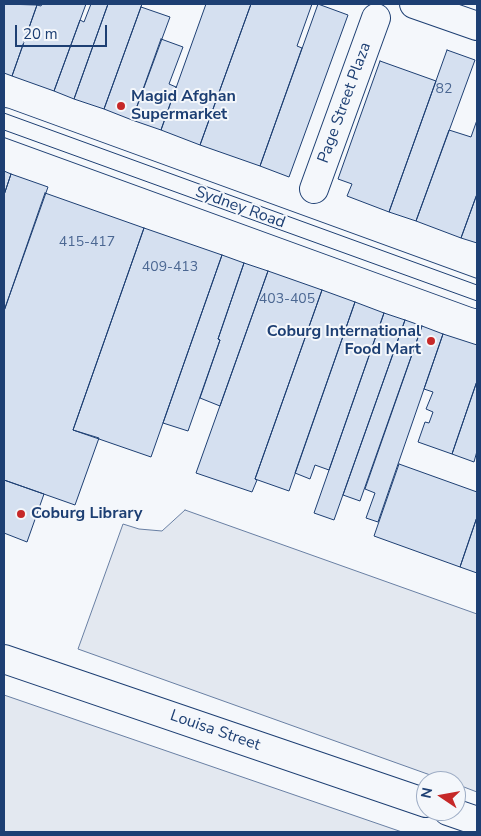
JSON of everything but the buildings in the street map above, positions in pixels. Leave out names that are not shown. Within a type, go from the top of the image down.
[{"type":"main road","points":[[414,4],[477,26]]},
{"type":"main road","name":"Page Street Plaza","points":[[314,189],[376,18]]},
{"type":"main road","name":"Sydney Road","points":[[4,122],[477,294]]},
{"type":"main road","name":"Louisa Street","points":[[4,659],[416,801]]},
{"type":"shaded area","points":[[185,510],[477,614],[477,792],[466,788],[466,771],[419,771],[78,649],[123,524],[139,529],[162,531]]},
{"type":"shaded area","points":[[4,695],[402,832],[4,832]]},
{"type":"tram line","points":[[4,113],[477,285]]},
{"type":"tram line","points":[[4,130],[477,301]]},
{"type":"place","name":"Magid Afghan Supermarket","points":[[121,106]]},
{"type":"place","name":"Coburg International Food Mart","points":[[431,341]]},
{"type":"place","name":"Coburg Library","points":[[21,514]]}]
